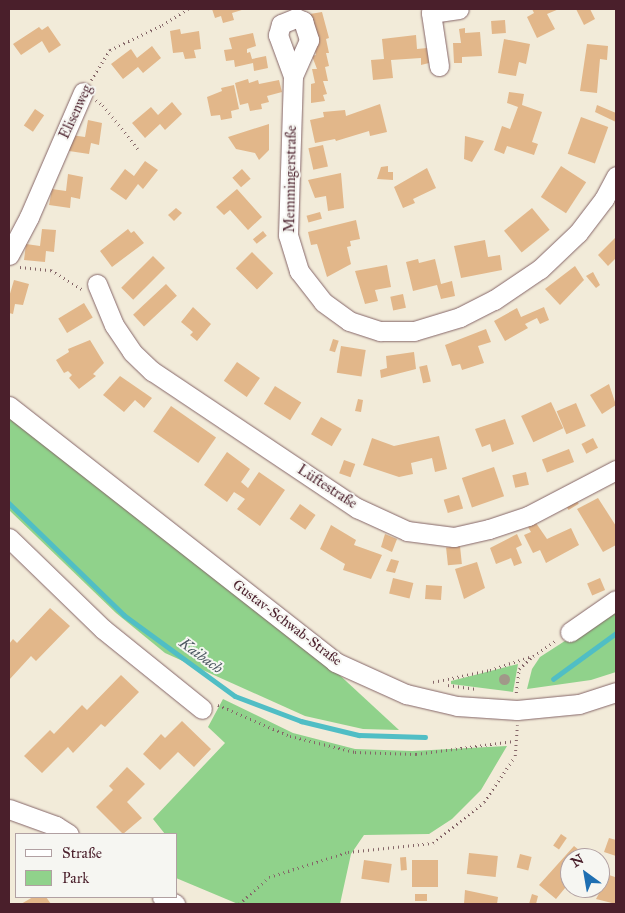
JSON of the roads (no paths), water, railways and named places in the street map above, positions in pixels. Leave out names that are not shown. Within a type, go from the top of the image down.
[{"type":"street","points":[[439,66],[431,13],[459,9]]},
{"type":"street","name":"Memmingerstraße","points":[[294,76],[288,235],[299,271],[322,302],[349,321],[380,331],[414,331],[460,317],[494,300],[540,269],[578,233],[604,199],[616,176]]},
{"type":"street","name":"Elisenweg","points":[[13,261],[29,216],[83,92]]},
{"type":"street","name":"Lüftestraße","points":[[97,284],[114,325],[132,352],[152,371],[357,508],[407,531],[454,538],[489,529],[528,516],[616,470]]},
{"type":"street","name":"Gustav-Schwab-Straße","points":[[9,406],[336,662],[406,694],[457,706],[517,710],[579,704],[616,692]]},
{"type":"street","points":[[9,538],[103,630],[202,709]]},
{"type":"street","points":[[570,632],[616,600]]},
{"type":"street","points":[[9,809],[56,826],[67,833]]},
{"type":"street","points":[[164,898],[175,904]]},
{"type":"waterway","name":"Kaibach","points":[[9,503],[124,615],[235,696],[301,721],[359,735],[425,737]]},
{"type":"waterway","name":"Kaibach","points":[[553,679],[616,633]]}]
